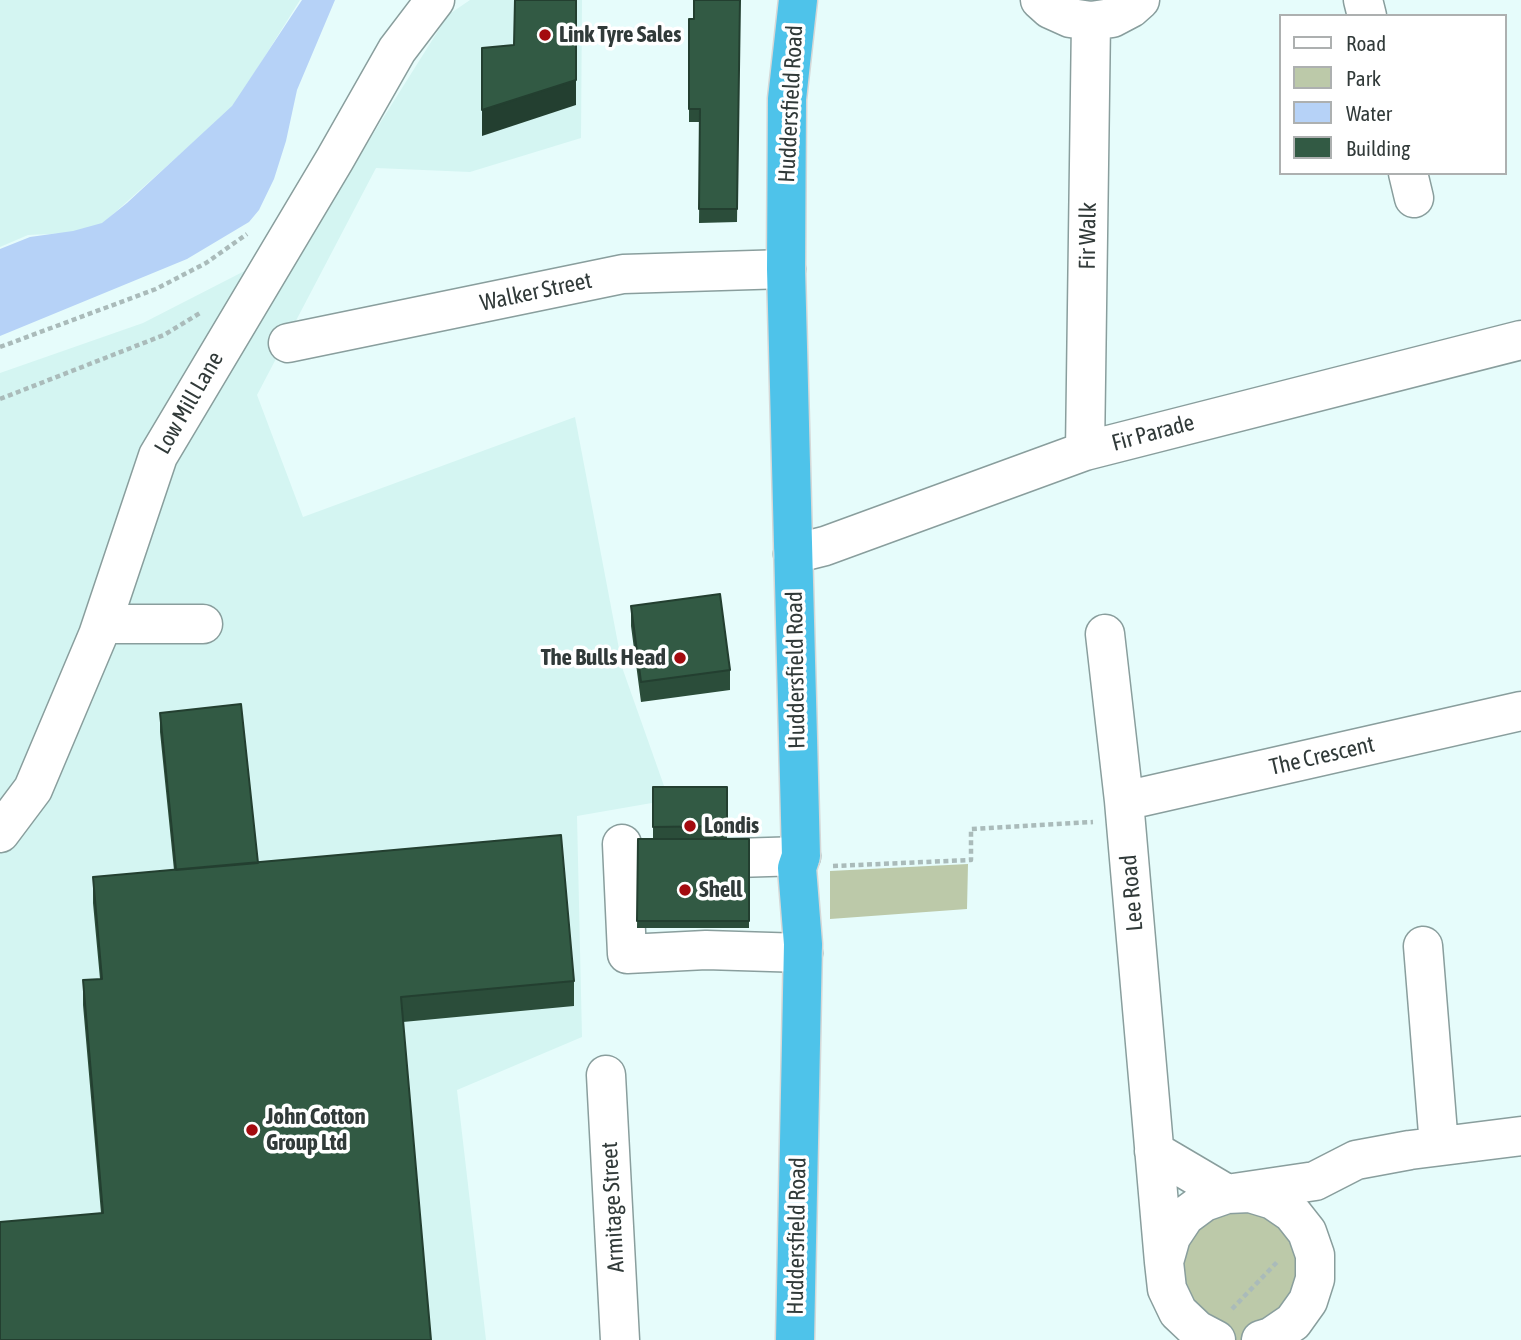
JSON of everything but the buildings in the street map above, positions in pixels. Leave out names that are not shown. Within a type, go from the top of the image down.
[{"type":"highway","name":"Huddersfield Road","points":[[795,1340],[803,953],[786,270],[787,99],[798,0]]},
{"type":"street","name":"Low Mill Lane","points":[[0,833],[33,789],[102,624],[158,456],[397,50],[435,0]]},
{"type":"street","points":[[1040,0],[1050,9],[1069,18],[1091,21],[1112,18],[1140,0]]},
{"type":"street","name":"Fir Walk","points":[[1086,451],[1091,21]]},
{"type":"street","name":"Walker Street","points":[[288,343],[623,274],[786,270]]},
{"type":"street","name":"Fir Parade","points":[[793,554],[825,546],[1086,451],[1521,340]]},
{"type":"street","points":[[102,624],[203,624]]},
{"type":"street","name":"Lee Road","points":[[1105,634],[1124,810],[1167,1289],[1178,1312],[1197,1331],[1211,1338]]},
{"type":"street","name":"The Crescent","points":[[1124,810],[1521,711]]},
{"type":"street","points":[[622,844],[627,954],[706,950],[803,953]]},
{"type":"street","points":[[706,950],[703,859],[799,862]]},
{"type":"street","points":[[1423,946],[1439,1146]]},
{"type":"street","name":"Armitage Street","points":[[606,1075],[620,1340]]},
{"type":"street","points":[[1164,1262],[1171,1237],[1185,1216],[1204,1202],[1227,1194],[1315,1181],[1356,1160],[1521,1136]]},
{"type":"street","points":[[1154,1151],[1227,1194],[1250,1193],[1273,1200],[1300,1223],[1315,1255],[1315,1279],[1308,1301],[1293,1322],[1271,1337],[1261,1340]]},
{"type":"street","points":[[1300,1223],[1315,1181]]},
{"type":"street","points":[[1308,1301],[1317,1340]]},
{"type":"path","points":[[0,347],[156,289],[206,263],[248,233]]},
{"type":"path","points":[[0,399],[164,335],[209,308]]},
{"type":"path","points":[[799,862],[971,860],[971,829],[1124,810]]},
{"type":"path","points":[[1211,1338],[1300,1223]]},
{"type":"shaded area","points":[[0,0],[300,0],[234,106],[102,224],[71,233],[28,235],[0,247]]},
{"type":"shaded area","points":[[470,0],[582,0],[581,138],[470,172],[376,168],[257,395],[303,517],[575,417],[623,670],[669,800],[577,816],[582,1037],[457,1090],[486,1340],[0,1340],[0,373],[143,323],[307,239],[448,15]]},
{"type":"green space","points":[[968,864],[967,909],[830,919],[830,871]]},
{"type":"green space","points":[[1250,1193],[1315,1255],[1261,1340],[1216,1340],[1197,1330],[1171,1237]]},
{"type":"water","points":[[302,0],[335,0],[297,90],[286,141],[274,179],[259,210],[249,222],[187,259],[0,336],[0,249],[30,237],[73,231],[102,223],[127,203],[232,106]]},
{"type":"place","name":"Link Tyre Sales","points":[[545,35]]},
{"type":"place","name":"The Bulls Head","points":[[680,658]]},
{"type":"place","name":"Londis","points":[[690,826]]},
{"type":"place","name":"Shell","points":[[685,890]]},
{"type":"place","name":"John Cotton Group Ltd","points":[[252,1130]]}]
